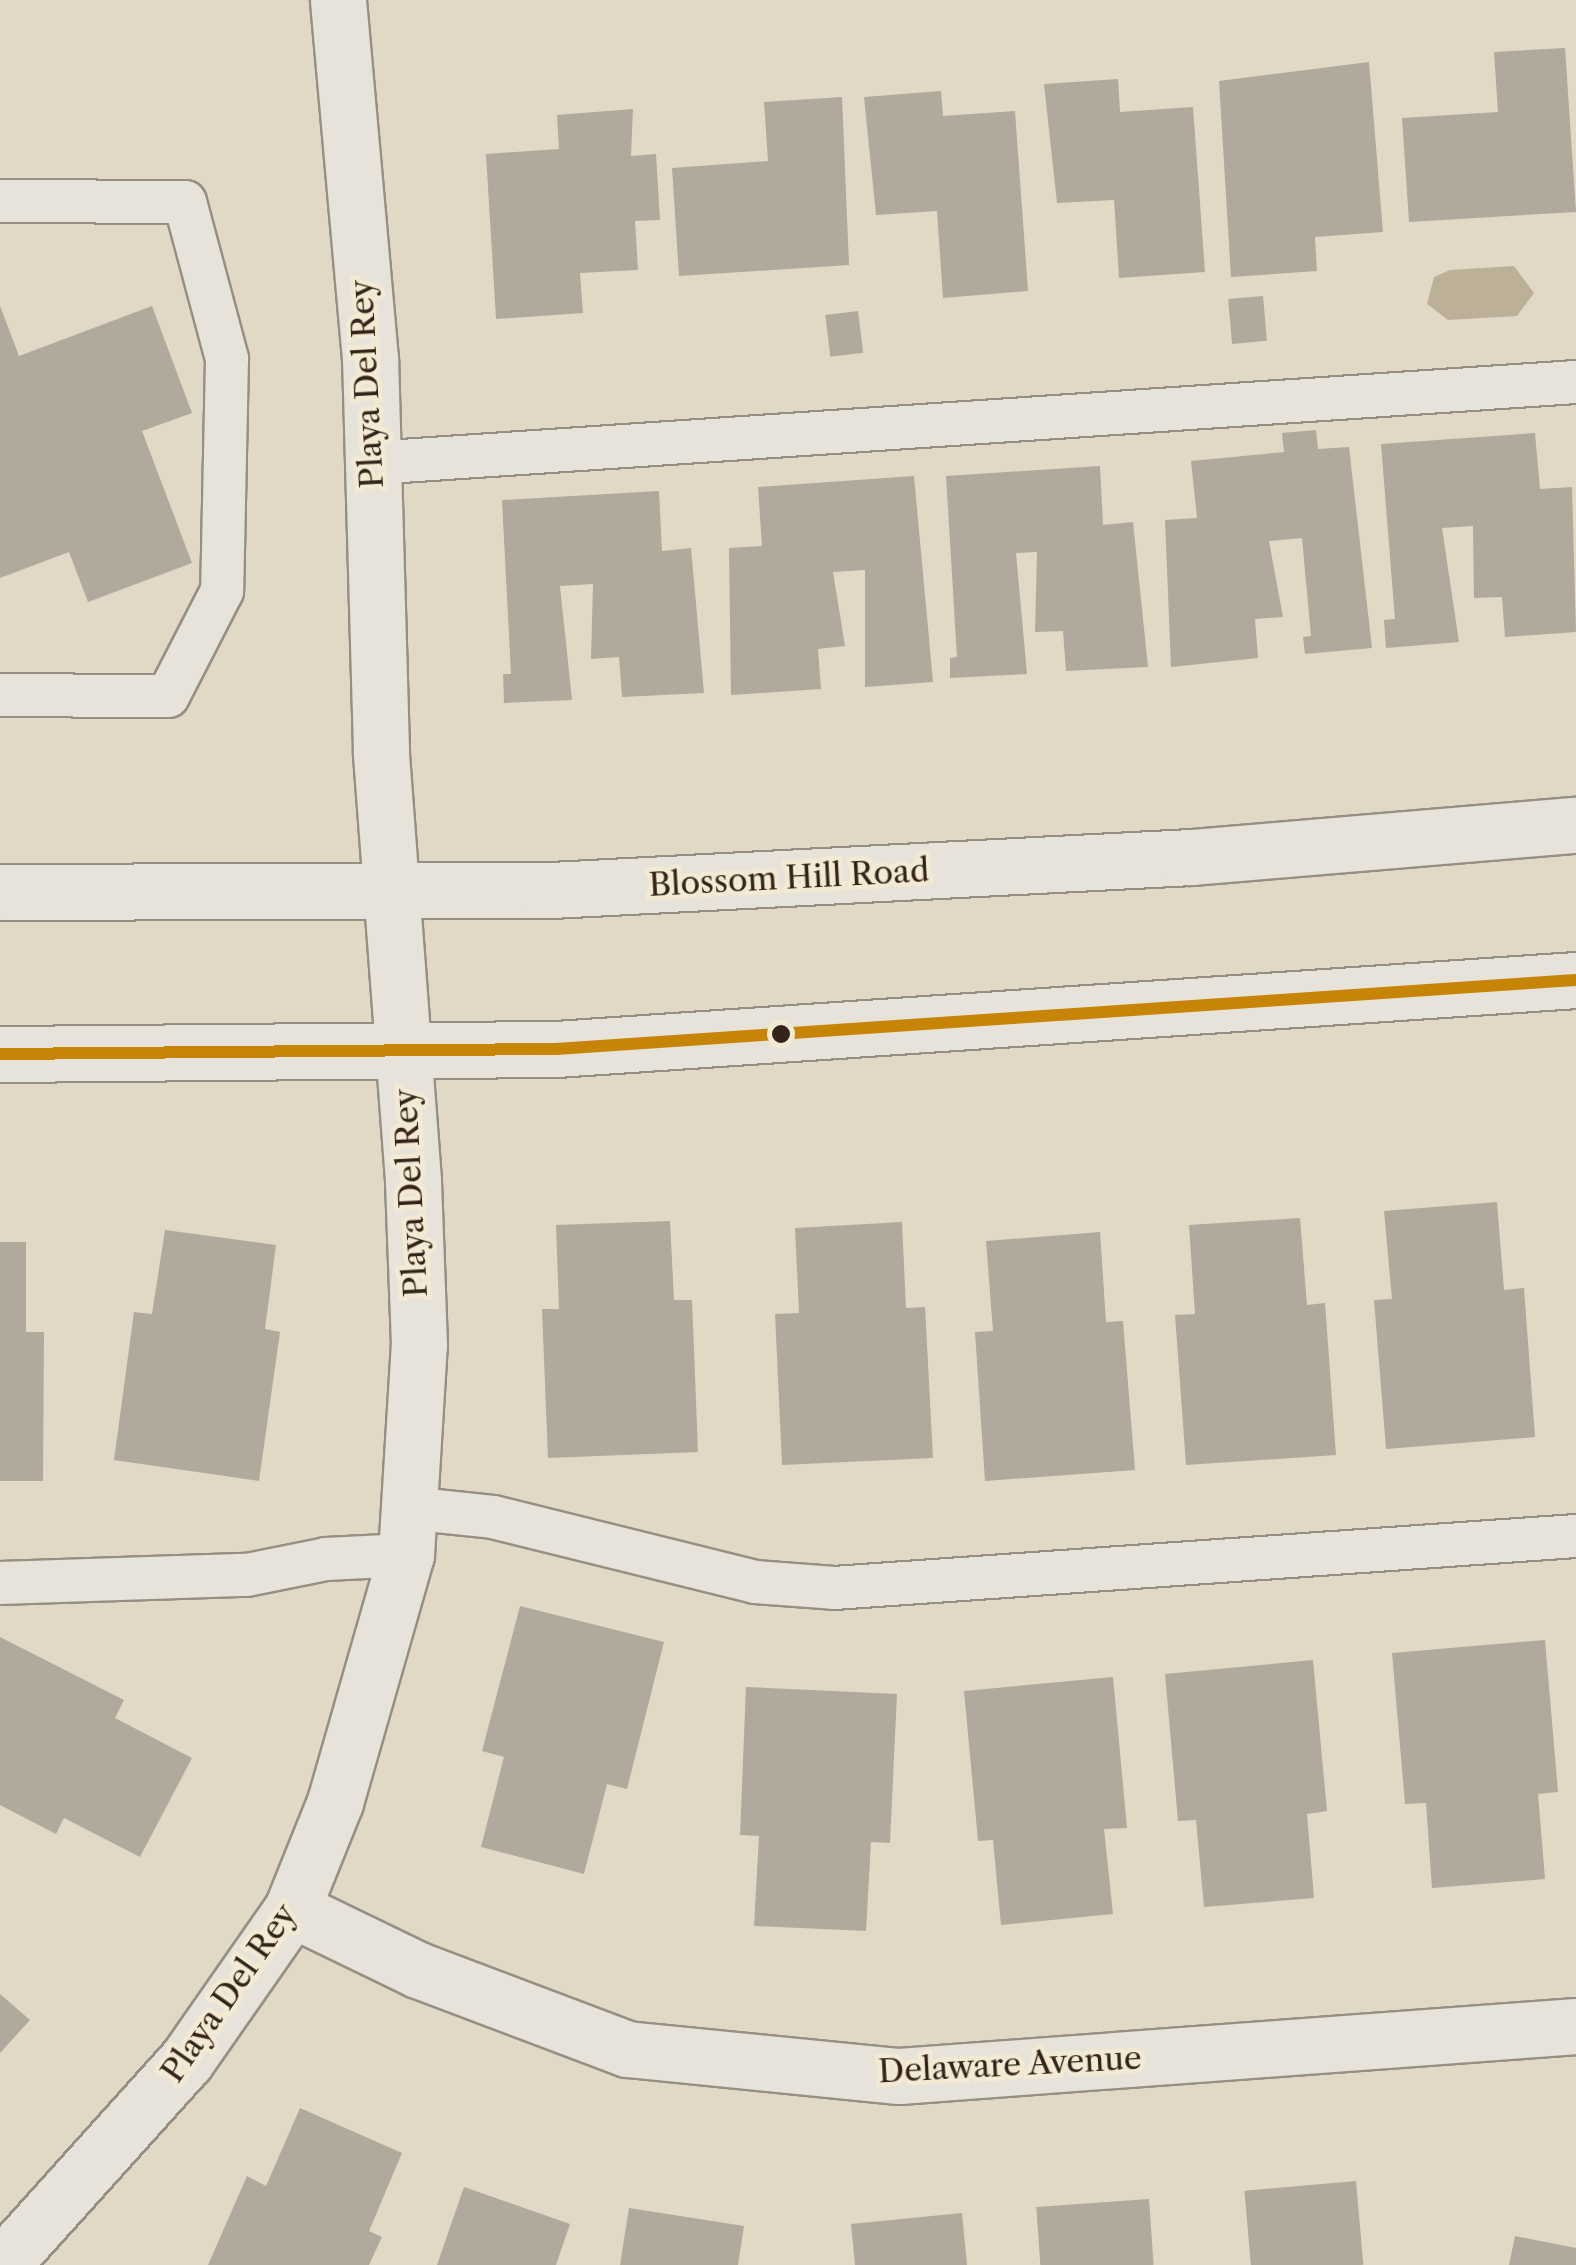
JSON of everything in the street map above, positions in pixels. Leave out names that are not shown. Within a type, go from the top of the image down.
[{"type":"street","name":"Playa Del Rey","points":[[2,2265],[186,2061],[292,1910],[335,1802],[407,1531],[419,1345],[372,463],[338,0]]},
{"type":"street","name":"Blossom Hill Road","points":[[0,892],[392,894],[1191,857],[1576,825]]},
{"type":"street","points":[[0,1054],[404,1054],[783,1038],[1576,980]]},
{"type":"street","name":"Delaware Avenue","points":[[292,1910],[418,1970],[628,2049],[898,2076],[1576,2026]]},
{"type":"lane","points":[[0,202],[184,202],[227,360],[222,591],[168,696],[0,696]]},
{"type":"lane","points":[[372,463],[1576,382]]},
{"type":"lane","points":[[0,1583],[247,1575],[326,1558],[407,1531],[493,1517],[755,1582],[834,1588],[1576,1536]]},
{"type":"shaded area","points":[[1514,266],[1534,293],[1517,316],[1448,320],[1427,304],[1434,277],[1450,270]]},
{"type":"building","points":[[1565,48],[1576,212],[1409,222],[1402,118],[1498,112],[1494,52]]},
{"type":"building","points":[[1369,62],[1383,232],[1315,237],[1317,271],[1231,277],[1219,81]]},
{"type":"building","points":[[1118,79],[1120,112],[1193,107],[1205,272],[1119,278],[1114,200],[1057,203],[1044,84]]},
{"type":"building","points":[[941,91],[943,116],[1015,111],[1028,291],[943,298],[937,211],[876,215],[864,97]]},
{"type":"building","points":[[842,97],[849,265],[679,276],[672,168],[768,161],[764,102]]},
{"type":"building","points":[[633,109],[631,156],[656,154],[660,220],[635,221],[638,270],[580,273],[583,313],[496,319],[486,154],[559,149],[557,115]]},
{"type":"building","points":[[1263,296],[1267,341],[1232,344],[1228,299]]},
{"type":"building","points":[[0,306],[19,356],[152,306],[192,413],[142,431],[192,563],[88,602],[69,552],[0,578]]},
{"type":"building","points":[[858,311],[863,353],[830,357],[825,315]]},
{"type":"building","points":[[1316,430],[1318,449],[1349,447],[1372,648],[1305,654],[1303,637],[1311,636],[1302,538],[1269,541],[1283,617],[1255,619],[1258,658],[1171,667],[1165,520],[1197,518],[1191,461],[1284,452],[1282,433]]},
{"type":"building","points":[[1535,433],[1540,489],[1572,487],[1576,632],[1505,637],[1502,597],[1474,598],[1473,526],[1442,528],[1459,642],[1386,648],[1384,620],[1395,619],[1381,444]]},
{"type":"building","points":[[1100,466],[1103,525],[1133,522],[1148,667],[1066,671],[1063,631],[1035,632],[1037,552],[1016,553],[1027,674],[950,678],[950,658],[957,657],[946,476]]},
{"type":"building","points":[[914,476],[933,682],[865,687],[865,570],[833,572],[845,646],[818,649],[821,689],[731,695],[729,548],[762,546],[758,487]]},
{"type":"building","points":[[659,491],[662,551],[691,548],[704,693],[622,697],[619,657],[591,659],[593,584],[560,586],[572,700],[504,703],[503,674],[511,674],[502,500]]},
{"type":"building","points":[[1497,1202],[1504,1290],[1524,1288],[1535,1437],[1386,1449],[1374,1300],[1392,1299],[1384,1211]]},
{"type":"building","points":[[1300,1218],[1307,1305],[1325,1303],[1336,1455],[1186,1465],[1175,1315],[1195,1314],[1189,1225]]},
{"type":"building","points":[[670,1221],[674,1300],[692,1300],[698,1452],[548,1458],[542,1309],[559,1309],[556,1225]]},
{"type":"building","points":[[902,1222],[906,1308],[925,1307],[933,1458],[782,1465],[775,1314],[799,1313],[795,1228]]},
{"type":"building","points":[[165,1230],[276,1245],[265,1329],[280,1332],[259,1481],[114,1460],[134,1312],[152,1314]]},
{"type":"building","points":[[1100,1232],[1106,1322],[1123,1321],[1135,1470],[985,1481],[975,1332],[993,1331],[986,1241]]},
{"type":"building","points":[[0,1242],[26,1242],[26,1332],[44,1332],[43,1481],[0,1481]]},
{"type":"building","points":[[520,1606],[664,1642],[627,1789],[607,1784],[584,1874],[481,1847],[504,1757],[482,1751]]},
{"type":"building","points":[[0,1637],[124,1700],[115,1718],[192,1758],[140,1857],[64,1818],[56,1834],[0,1805]]},
{"type":"building","points":[[1545,1640],[1558,1792],[1538,1794],[1545,1879],[1432,1888],[1426,1803],[1405,1804],[1392,1653]]},
{"type":"building","points":[[1313,1660],[1327,1811],[1307,1814],[1314,1898],[1204,1907],[1196,1820],[1178,1821],[1165,1674]]},
{"type":"building","points":[[1113,1677],[1127,1828],[1104,1829],[1113,1914],[1001,1925],[993,1840],[978,1841],[964,1691]]},
{"type":"building","points":[[746,1687],[897,1694],[890,1843],[871,1842],[866,1931],[754,1926],[759,1836],[740,1835]]},
{"type":"building","points":[[0,1994],[30,2020],[0,2053]]},
{"type":"building","points":[[300,2108],[402,2153],[369,2231],[382,2237],[369,2265],[208,2265],[247,2176],[266,2186]]},
{"type":"building","points":[[1356,2181],[1363,2265],[1251,2265],[1244,2191]]},
{"type":"building","points":[[464,2187],[570,2224],[556,2265],[437,2265]]},
{"type":"building","points":[[1149,2199],[1154,2265],[1040,2265],[1036,2207]]},
{"type":"building","points":[[629,2208],[744,2226],[738,2265],[620,2265]]},
{"type":"building","points":[[962,2213],[967,2265],[855,2265],[851,2224]]},
{"type":"building","points":[[1515,2236],[1576,2248],[1576,2265],[1509,2265]]},
{"type":"transit line","points":[[0,1054],[556,1049],[1576,980]]}]
